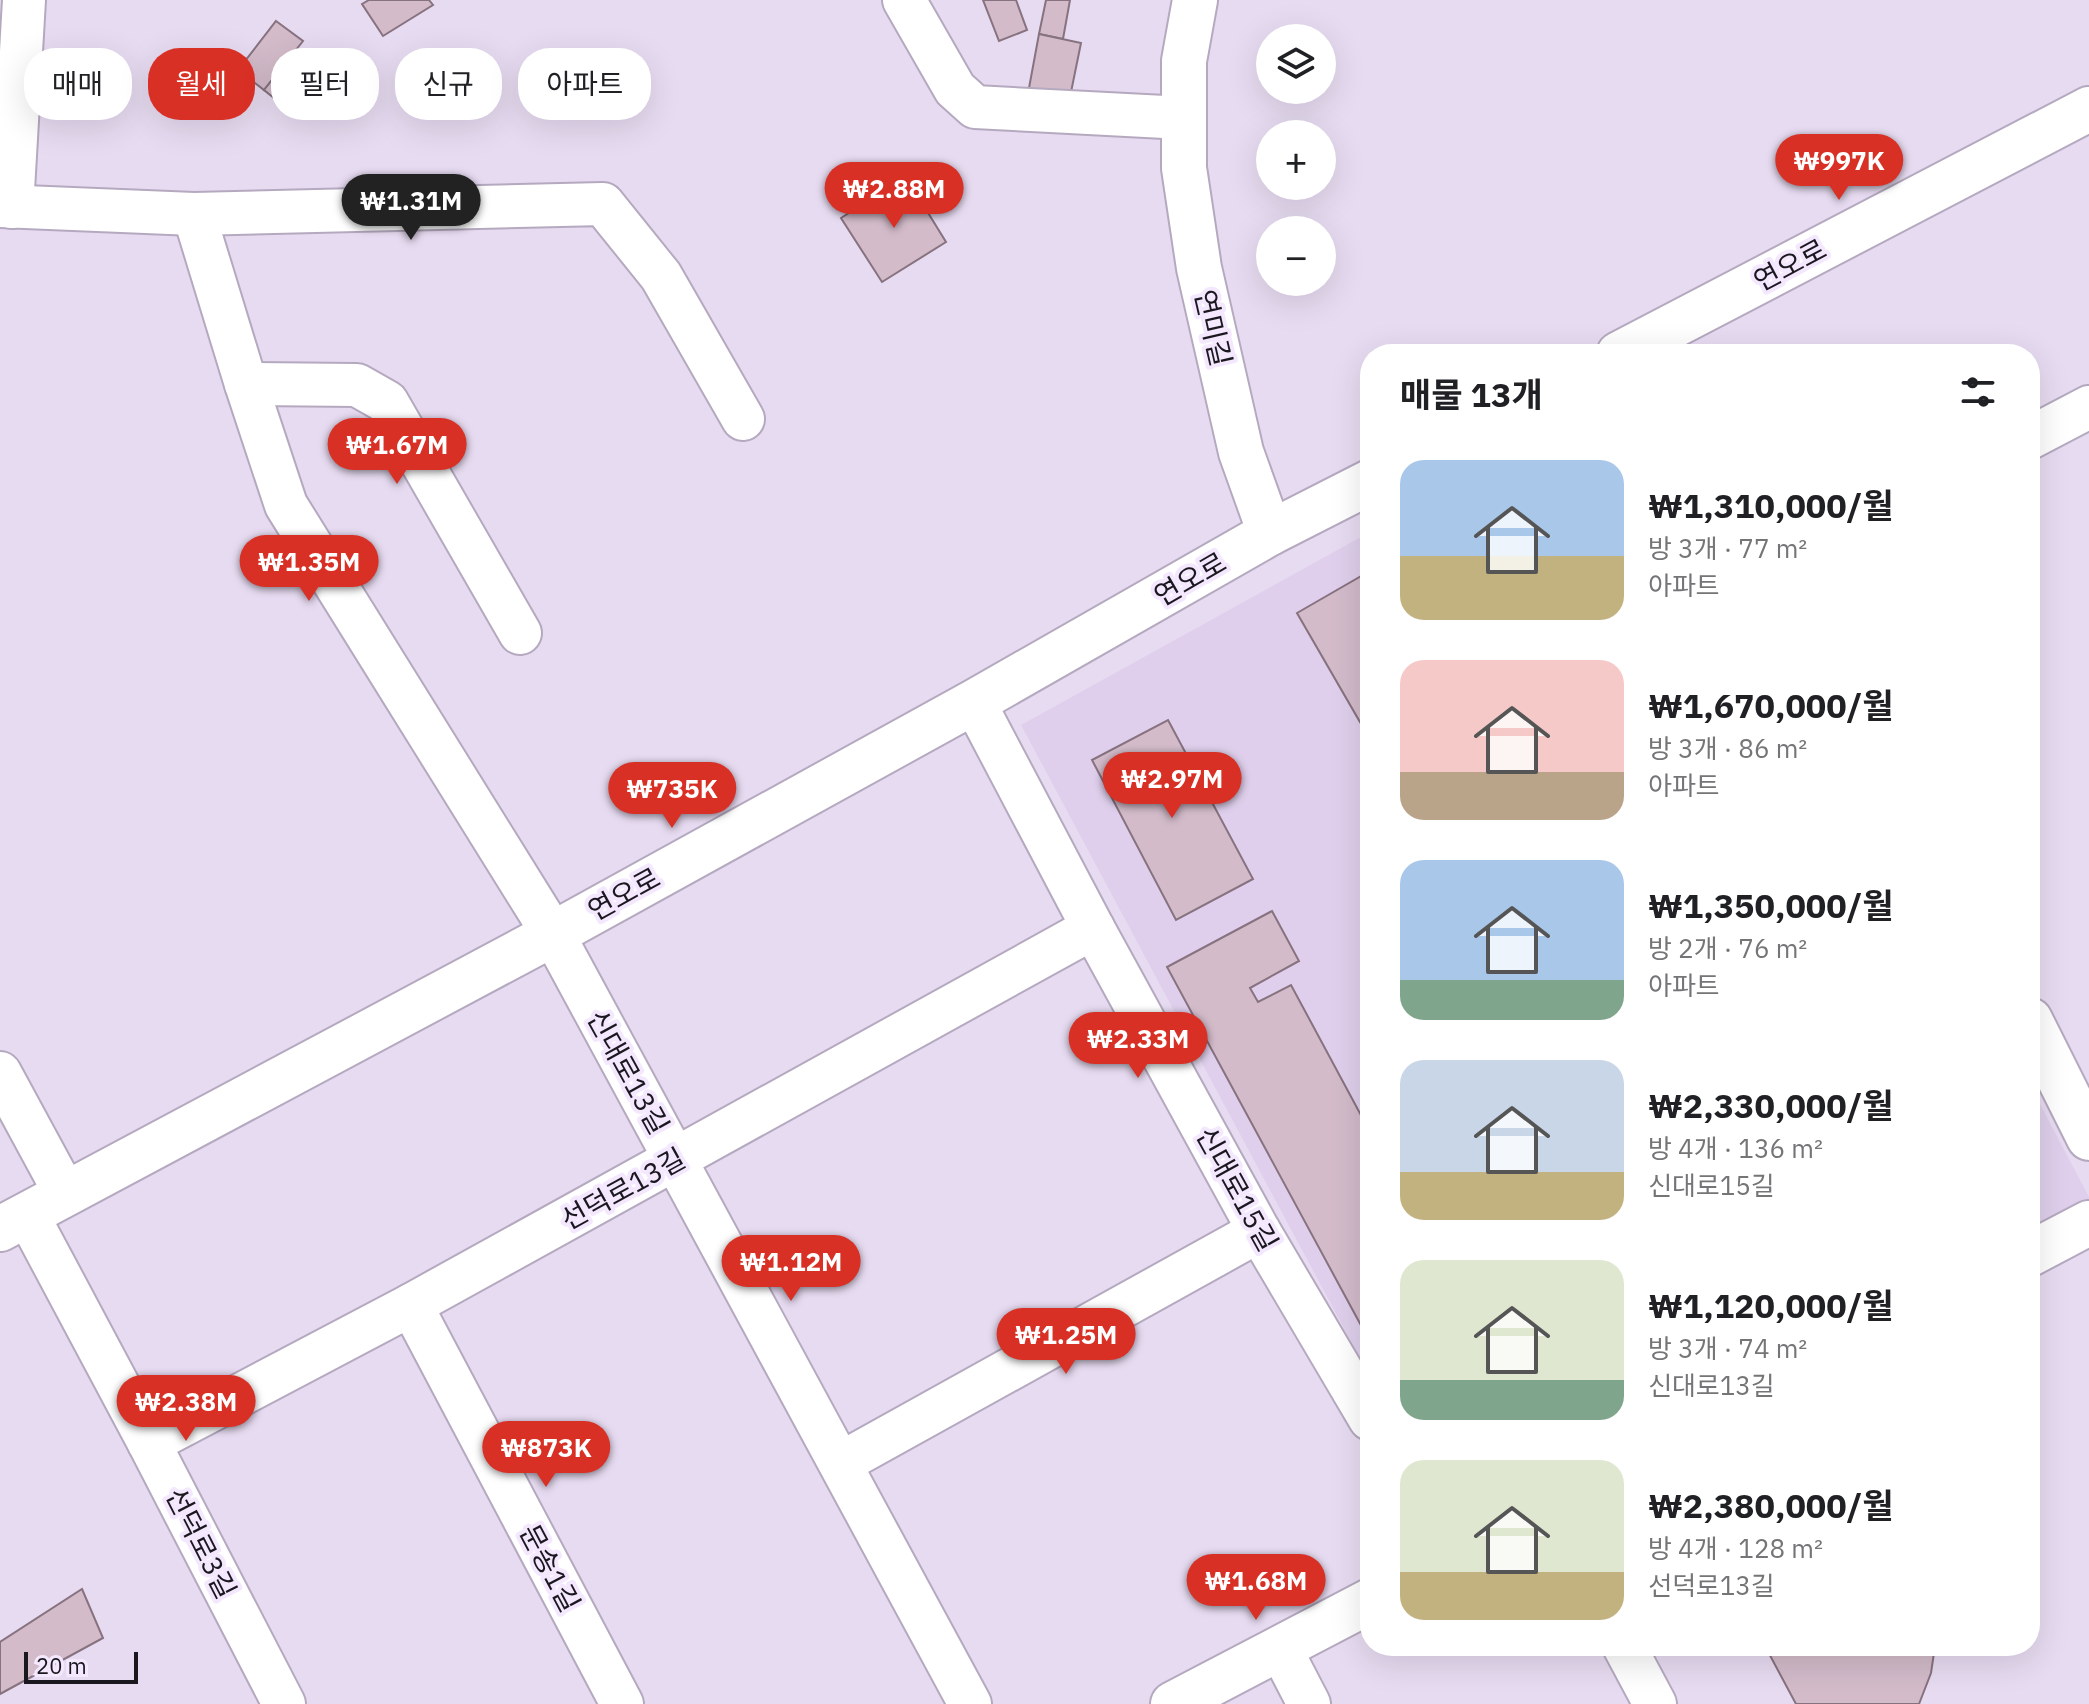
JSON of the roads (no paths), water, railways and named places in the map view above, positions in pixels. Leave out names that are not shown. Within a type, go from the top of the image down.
[{"type":"street","points":[[24,0],[6,206],[194,214],[603,204],[661,276],[743,419]]},
{"type":"street","points":[[904,0],[955,89],[975,107],[1184,118]]},
{"type":"street","name":"연미길","points":[[1195,0],[1184,61],[1184,168],[1199,268],[1241,452],[1270,533]]},
{"type":"street","name":"연오로","points":[[1683,340],[2089,109]]},
{"type":"street","name":"신대로13길","points":[[194,214],[286,505],[553,934],[970,1704]]},
{"type":"street","points":[[246,384],[357,385],[387,402],[520,633]]},
{"type":"street","points":[[2040,433],[2089,407]]},
{"type":"street","name":"연오로","points":[[13,1221],[553,934],[974,702],[1270,533],[1360,487]]},
{"type":"street","name":"신대로15길","points":[[974,702],[1093,928],[1259,1231],[1360,1402]]},
{"type":"street","name":"선덕로13길","points":[[149,1443],[411,1305],[1093,928]]},
{"type":"street","points":[[2040,1040],[2089,1138]]},
{"type":"street","points":[[0,1073],[65,1193]]},
{"type":"street","name":"선덕로3길","points":[[13,1221],[149,1443],[284,1704]]},
{"type":"street","points":[[2040,1249],[2089,1223]]},
{"type":"street","points":[[841,1463],[1259,1231]]},
{"type":"street","name":"문송1길","points":[[411,1305],[622,1704]]},
{"type":"street","points":[[1173,1704],[1360,1606]]},
{"type":"street","points":[[1280,1648],[1309,1704]]},
{"type":"street","points":[[1629,1656],[1655,1704]]}]
